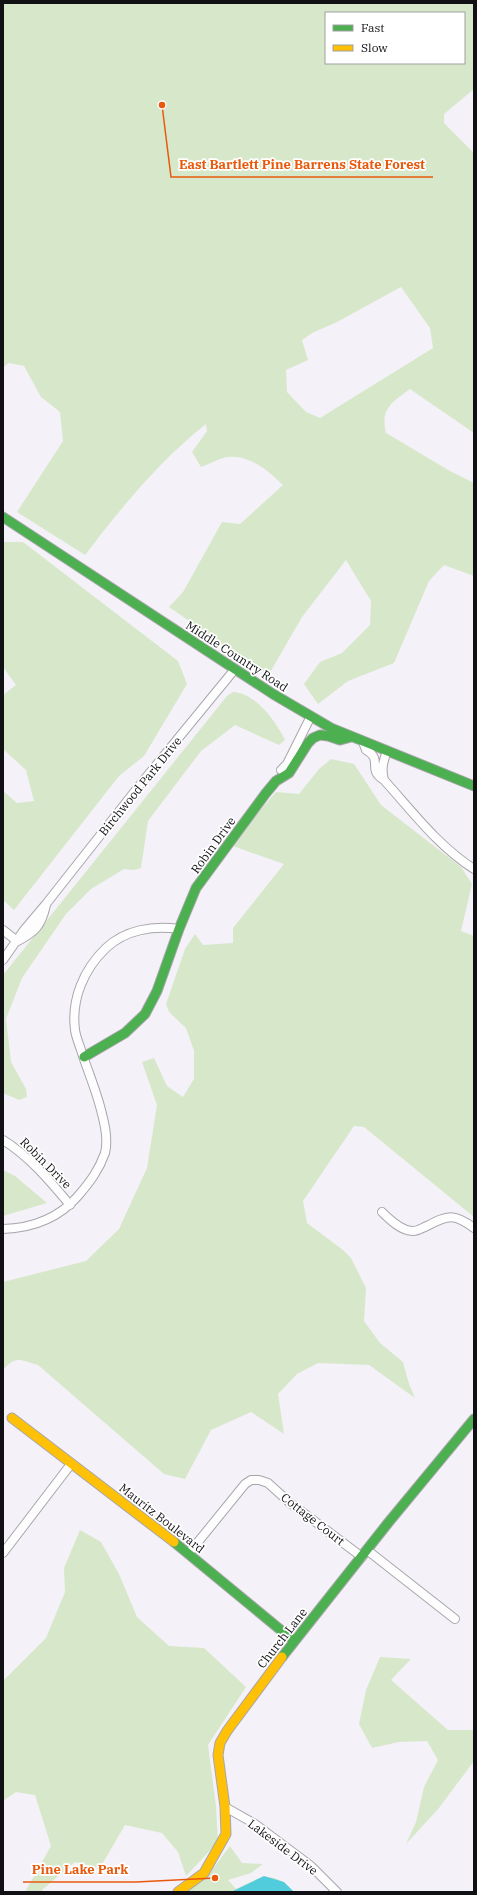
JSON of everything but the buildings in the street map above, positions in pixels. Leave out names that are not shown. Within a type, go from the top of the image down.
[{"type":"street","name":"Middle Country Road","points":[[3,516],[235,669],[331,728],[474,786]]},
{"type":"street","name":"Birchwood Park Drive","points":[[17,942],[20,929],[33,914],[46,904],[139,786],[235,669]]},
{"type":"street","name":"Robin Drive","points":[[84,1058],[124,1033],[144,1014],[157,991],[179,929],[196,888],[276,781],[286,757],[296,745],[311,716]]},
{"type":"street","name":"Robin Drive","points":[[276,781],[287,774],[307,742],[313,737],[328,735],[340,740],[351,736]]},
{"type":"street","points":[[363,742],[366,750],[375,758],[374,769],[376,774],[384,780],[426,829],[465,864],[474,869]]},
{"type":"street","points":[[384,780],[382,763],[387,751]]},
{"type":"street","name":"Birchwood Park Drive","points":[[3,960],[17,942],[33,933],[43,921],[46,904]]},
{"type":"street","name":"Robin Drive","points":[[3,1229],[41,1223],[70,1204],[95,1176],[105,1151],[105,1125],[99,1098],[75,1030],[76,1003],[83,976],[96,957],[115,939],[140,930],[163,927],[179,929]]},
{"type":"street","points":[[3,930],[17,942]]},
{"type":"street","name":"Robin Drive","points":[[3,1140],[11,1145],[45,1176],[70,1204]]},
{"type":"street","points":[[382,1212],[393,1222],[411,1231],[418,1230],[448,1216],[456,1217],[474,1228]]},
{"type":"street","name":"Mauritz Boulevard","points":[[12,1418],[189,1553],[294,1641]]},
{"type":"street","name":"Church Lane","points":[[178,1892],[204,1873],[226,1834],[225,1807],[218,1755],[220,1743],[243,1708],[294,1641],[388,1523],[474,1419]]},
{"type":"street","points":[[3,1553],[71,1464]]},
{"type":"street","name":"Cottage Court","points":[[189,1553],[245,1484],[251,1480],[264,1482],[455,1619]]},
{"type":"street","name":"Lakeside Drive","points":[[225,1807],[255,1824],[311,1866],[337,1892]]},
{"type":"green space","points":[[3,3],[474,3],[474,89],[444,114],[444,123],[474,153],[474,433],[410,389],[389,407],[386,412],[385,425],[386,433],[450,471],[474,483],[474,576],[444,565],[429,581],[394,663],[348,681],[318,704],[304,684],[320,662],[342,653],[370,625],[371,601],[346,560],[302,617],[268,676],[169,607],[183,592],[222,522],[240,524],[283,485],[258,465],[244,458],[228,457],[201,467],[192,452],[207,431],[206,424],[172,453],[141,486],[85,555],[17,512],[63,441],[60,412],[41,397],[24,366],[9,363],[3,367]],"holes":[[[401,287],[430,328],[433,348],[320,418],[306,412],[287,392],[286,370],[308,360],[302,340],[312,333],[337,322]]]},
{"type":"green space","points":[[3,542],[23,542],[178,661],[187,684],[144,756],[119,776],[14,910],[3,900],[3,791],[17,803],[34,801],[26,770],[3,749],[3,695],[16,685],[3,667]]},
{"type":"green space","points":[[233,692],[250,697],[257,703],[271,717],[285,740],[279,745],[235,725],[201,751],[148,821],[141,868],[134,870],[124,869],[91,889],[66,914],[22,978],[6,1019],[11,1062],[26,1089],[27,1097],[19,1100],[3,1093],[3,975],[227,696]]},
{"type":"green space","points":[[331,759],[354,764],[381,805],[461,867],[472,884],[461,931],[474,936],[474,1217],[364,1127],[354,1126],[303,1201],[307,1223],[343,1250],[351,1258],[366,1288],[364,1321],[380,1343],[403,1362],[409,1384],[415,1398],[369,1365],[318,1363],[297,1374],[278,1394],[284,1434],[251,1412],[211,1430],[185,1479],[164,1474],[38,1365],[19,1360],[11,1362],[3,1370],[3,1282],[86,1261],[119,1229],[147,1168],[157,1105],[142,1062],[154,1058],[167,1086],[183,1097],[194,1079],[194,1051],[186,1028],[169,1012],[166,1004],[185,949],[195,934],[203,945],[233,943],[233,928],[284,864],[230,845],[276,792],[299,794],[319,769]]},
{"type":"green space","points":[[3,1170],[15,1176],[47,1203],[3,1216]]},
{"type":"green space","points":[[80,1530],[101,1542],[119,1574],[137,1617],[169,1646],[204,1648],[246,1687],[208,1745],[216,1806],[218,1842],[186,1876],[178,1852],[162,1833],[125,1825],[100,1868],[75,1862],[43,1889],[42,1892],[25,1892],[51,1846],[35,1795],[16,1792],[3,1801],[3,1681],[46,1638],[65,1592],[64,1568]]},
{"type":"green space","points":[[380,1657],[411,1659],[391,1680],[448,1730],[474,1730],[474,1761],[439,1808],[406,1844],[416,1822],[424,1787],[438,1760],[427,1741],[399,1742],[372,1748],[359,1724],[366,1690]]},
{"type":"green space","points":[[230,1846],[242,1863],[263,1864],[251,1873],[228,1880],[236,1889],[252,1881],[266,1877],[279,1880],[294,1892],[185,1892],[215,1866]]},
{"type":"water","points":[[264,1876],[284,1882],[294,1892],[231,1892]]},
{"type":"traffic: fast","points":[[3,517],[273,694],[331,728],[474,786]]},
{"type":"traffic: fast","points":[[84,1057],[125,1033],[145,1014],[157,991],[179,929],[196,888],[276,781],[289,773],[308,743],[313,738],[320,735],[340,740],[351,737]]},
{"type":"traffic: fast","points":[[282,1657],[388,1523],[474,1419]]},
{"type":"traffic: fast","points":[[174,1542],[294,1641]]},
{"type":"traffic: slow","points":[[12,1418],[174,1542]]},
{"type":"traffic: slow","points":[[178,1892],[204,1873],[226,1834],[225,1807],[218,1755],[220,1743],[227,1731],[282,1657]]},
{"type":"place","name":"East Bartlett Pine Barrens State Forest","points":[[162,105]]},
{"type":"place","name":"Pine Lake Park","points":[[215,1878]]}]
